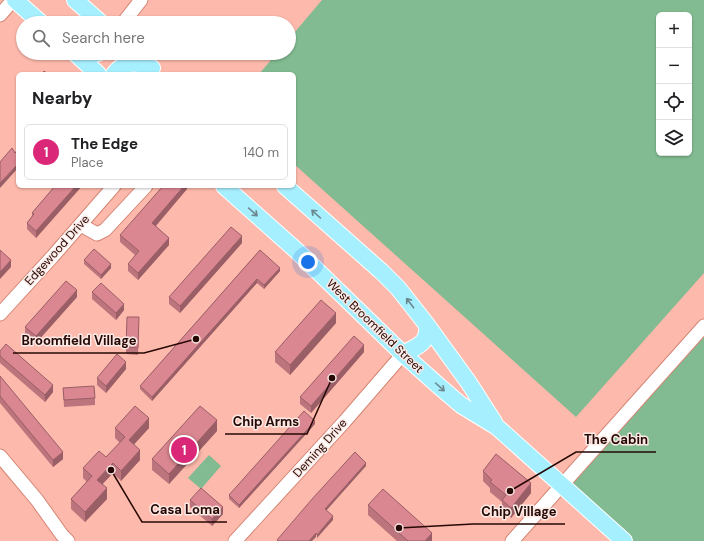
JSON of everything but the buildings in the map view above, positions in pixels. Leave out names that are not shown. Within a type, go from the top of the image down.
[{"type":"main road","points":[[14,0],[33,16]]},
{"type":"main road","points":[[75,0],[93,16]]},
{"type":"main road","points":[[82,60],[96,72]]},
{"type":"main road","points":[[143,60],[156,71]]},
{"type":"main road","points":[[116,72],[120,68],[129,64],[140,64],[156,71]]},
{"type":"main road","name":"West Broomfield Street","points":[[226,188],[297,251],[403,354],[453,399],[468,410],[497,427],[624,541]]},
{"type":"main road","name":"West Broomfield Street","points":[[287,188],[390,280],[407,298],[474,390],[497,427]]},
{"type":"main road","points":[[403,354],[424,342],[428,334],[427,325]]},
{"type":"street","points":[[0,15],[14,0]]},
{"type":"street","points":[[128,16],[139,0]]},
{"type":"street","name":"Edgewood Drive","points":[[0,314],[112,188]]},
{"type":"street","points":[[80,225],[97,234],[105,230],[144,188]]},
{"type":"street","points":[[512,541],[704,326]]},
{"type":"street","name":"Deming Drive","points":[[235,541],[341,425],[403,354]]},
{"type":"street","points":[[0,456],[37,500],[68,541]]},
{"type":"green space","points":[[322,0],[704,0],[704,273],[576,417],[296,166],[296,72],[261,72],[271,60],[296,60],[296,31]]},
{"type":"green space","points":[[704,326],[704,541],[628,541],[563,482]]},
{"type":"green space","points":[[209,455],[221,466],[201,489],[188,478]]},
{"type":"place","name":"Broomfield Village","points":[[196,339]]},
{"type":"place","name":"Chip Arms","points":[[332,378]]},
{"type":"place","name":"The Edge","points":[[184,450]]},
{"type":"place","name":"Casa Loma","points":[[111,470]]},
{"type":"place","name":"The Cabin","points":[[510,491]]},
{"type":"place","name":"Chip Village","points":[[399,528]]}]
